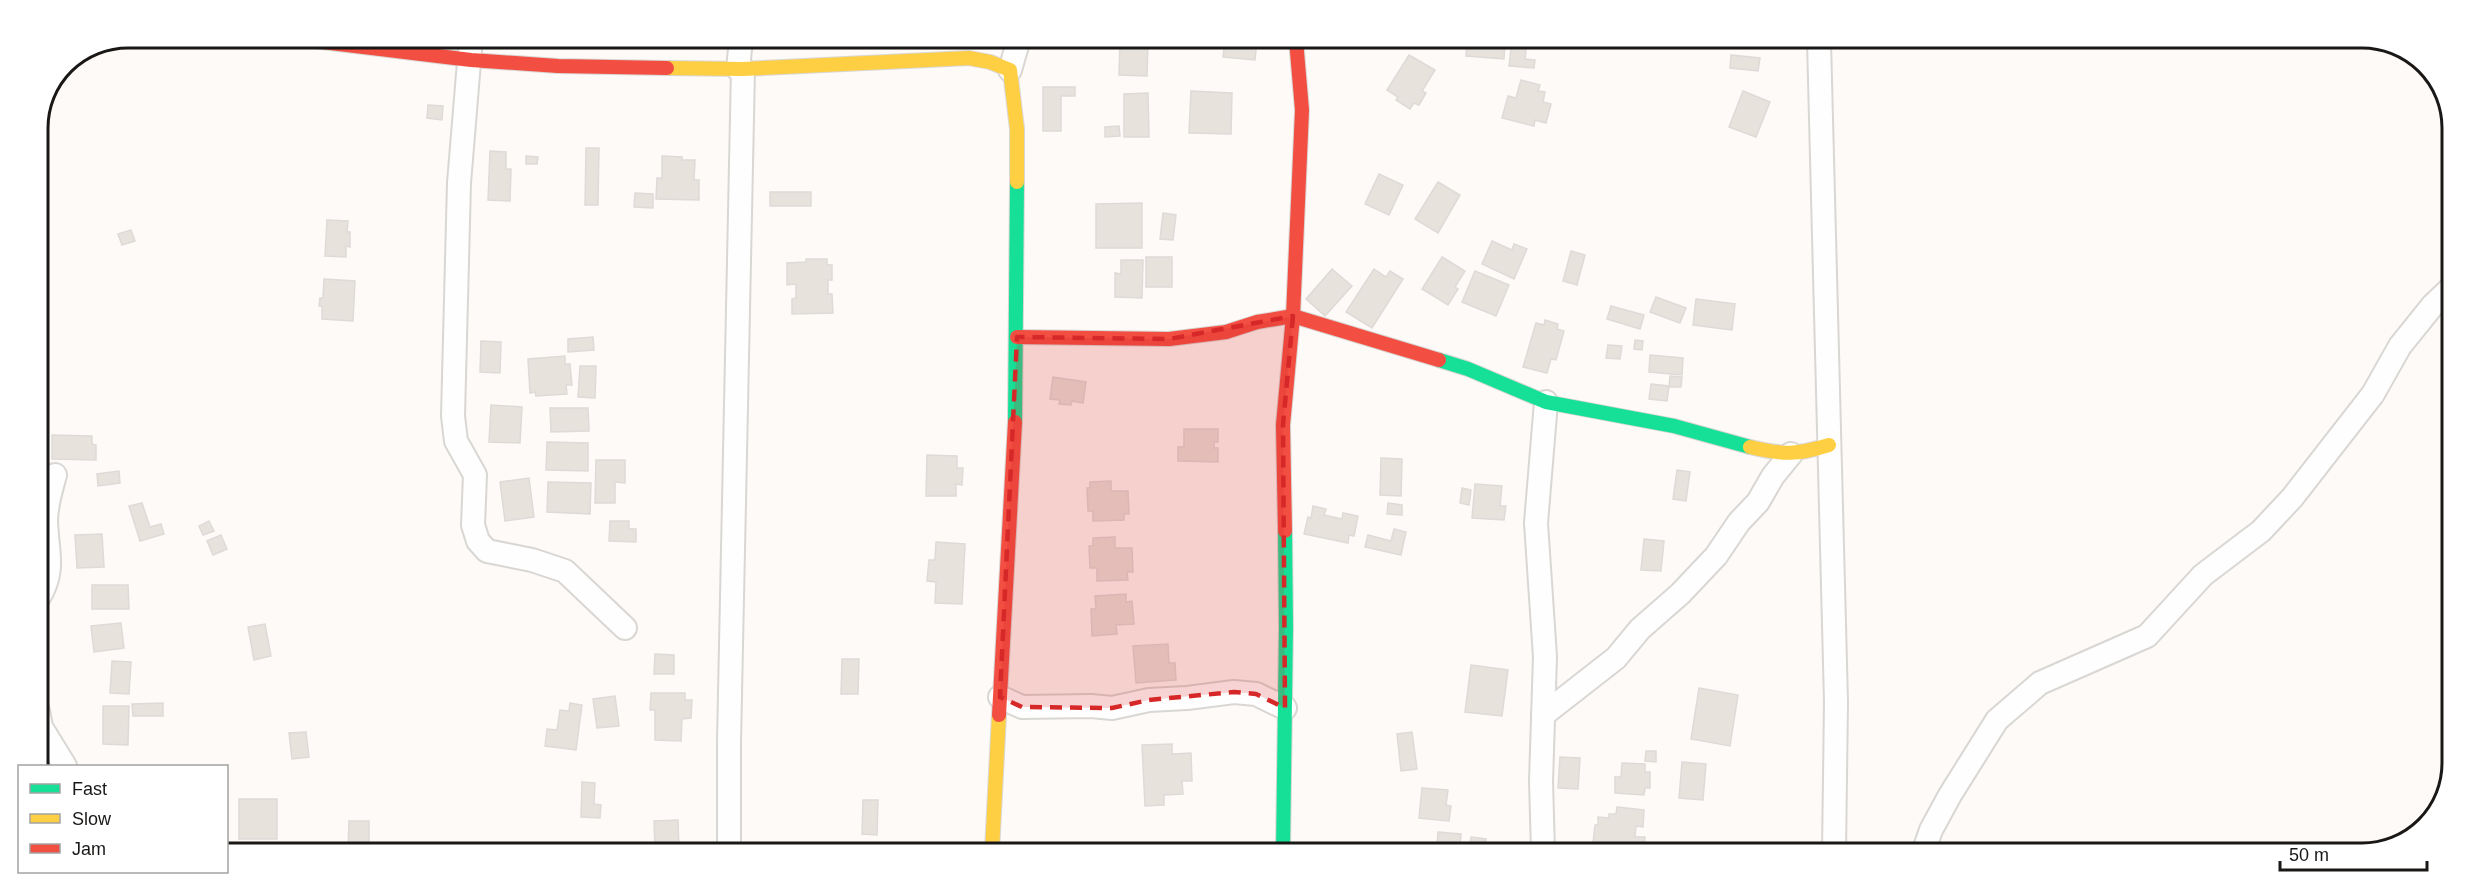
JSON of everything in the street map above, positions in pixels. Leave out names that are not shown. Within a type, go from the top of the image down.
[{"type":"street","points":[[454,48],[471,49],[558,66],[740,69],[969,58],[990,62],[1010,70]]},
{"type":"street","points":[[729,843],[741,48]]},
{"type":"street","points":[[992,843],[1017,384],[1017,129],[1014,88],[1010,70],[1017,48]]},
{"type":"street","points":[[1283,843],[1285,708],[1283,425],[1293,316],[1302,110],[1297,48]]},
{"type":"street","points":[[1819,48],[1836,702],[1834,843]]},
{"type":"street","points":[[471,49],[459,183],[453,416],[456,441],[475,475],[473,525],[478,542],[487,551],[532,560],[565,571],[625,628]]},
{"type":"street","points":[[1919,843],[1931,830],[1997,720],[2040,683],[2146,636],[2203,575],[2261,531],[2292,498],[2337,437],[2373,394],[2400,346],[2442,296]]},
{"type":"street","points":[[1017,337],[1169,339],[1226,332],[1257,322],[1293,316],[1468,369],[1546,402],[1674,426],[1770,452],[1800,454],[1829,445]]},
{"type":"street","points":[[1543,843],[1540,781],[1545,657],[1536,523],[1546,402]]},
{"type":"street","points":[[1543,715],[1616,658],[1640,629],[1680,594],[1716,556],[1739,522],[1758,502],[1773,476],[1791,453]]},
{"type":"street","points":[[48,503],[55,475]]},
{"type":"street","points":[[48,538],[51,564],[48,580]]},
{"type":"street","points":[[1000,697],[1022,707],[1112,708],[1149,700],[1234,692],[1256,694],[1285,708]]},
{"type":"street","points":[[48,738],[64,765]]},
{"type":"street","points":[[1926,843],[1931,830]]},
{"type":"highlighted area","points":[[1293,316],[1283,425],[1285,708],[1256,694],[1234,692],[1149,700],[1112,708],[1022,707],[1000,697],[1017,337],[1169,339]]},
{"type":"building","points":[[1120,48],[1148,48],[1147,76],[1119,75]]},
{"type":"building","points":[[1224,48],[1256,48],[1255,60],[1223,57]]},
{"type":"building","points":[[1466,48],[1505,48],[1504,59],[1466,56]]},
{"type":"building","points":[[1511,48],[1526,48],[1525,59],[1535,60],[1534,68],[1509,66]]},
{"type":"building","points":[[1409,55],[1435,70],[1422,91],[1426,93],[1419,105],[1414,103],[1410,109],[1396,100],[1398,97],[1387,90]]},
{"type":"building","points":[[1731,55],[1760,58],[1758,71],[1730,68]]},
{"type":"building","points":[[1521,80],[1540,85],[1538,91],[1545,92],[1543,102],[1551,104],[1546,123],[1535,120],[1534,126],[1502,118],[1508,96],[1516,98]]},
{"type":"building","points":[[1043,87],[1075,87],[1075,96],[1061,96],[1061,131],[1043,131]]},
{"type":"building","points":[[1191,91],[1232,93],[1231,134],[1189,133]]},
{"type":"building","points":[[1743,91],[1770,102],[1756,137],[1729,127]]},
{"type":"building","points":[[1148,93],[1149,137],[1124,137],[1124,94]]},
{"type":"building","points":[[428,105],[443,106],[442,120],[427,118]]},
{"type":"building","points":[[1119,126],[1120,136],[1105,137],[1105,127]]},
{"type":"building","points":[[586,148],[599,148],[598,205],[585,205]]},
{"type":"building","points":[[490,151],[506,152],[506,169],[511,169],[510,201],[488,200]]},
{"type":"building","points":[[526,156],[538,157],[537,164],[526,164]]},
{"type":"building","points":[[662,156],[695,160],[694,180],[699,180],[699,200],[656,199],[657,178],[662,178]]},
{"type":"building","points":[[1379,174],[1403,185],[1389,215],[1365,204]]},
{"type":"building","points":[[1438,182],[1460,195],[1438,233],[1415,219]]},
{"type":"building","points":[[770,192],[811,192],[811,206],[770,206]]},
{"type":"building","points":[[635,193],[653,194],[653,208],[634,207]]},
{"type":"building","points":[[1142,203],[1142,248],[1096,248],[1096,204]]},
{"type":"building","points":[[1163,213],[1176,215],[1173,240],[1160,239]]},
{"type":"building","points":[[327,220],[348,221],[347,232],[350,232],[350,247],[346,246],[346,257],[325,256]]},
{"type":"building","points":[[131,230],[135,241],[122,245],[118,234]]},
{"type":"building","points":[[1492,241],[1512,250],[1514,244],[1527,249],[1514,279],[1482,264]]},
{"type":"building","points":[[1571,251],[1585,255],[1577,285],[1563,281]]},
{"type":"building","points":[[1146,257],[1172,257],[1172,287],[1146,287]]},
{"type":"building","points":[[1442,257],[1465,271],[1448,305],[1422,289]]},
{"type":"building","points":[[806,259],[827,259],[827,265],[832,265],[832,280],[828,280],[828,294],[832,294],[833,313],[792,314],[792,299],[796,298],[796,284],[787,285],[787,263],[806,262]]},
{"type":"building","points":[[1121,260],[1143,260],[1142,298],[1115,297],[1115,273],[1121,274]]},
{"type":"building","points":[[1332,269],[1352,286],[1325,316],[1306,299]]},
{"type":"building","points":[[1374,269],[1386,277],[1390,271],[1403,279],[1372,328],[1346,312]]},
{"type":"building","points":[[1475,271],[1509,285],[1496,316],[1462,302]]},
{"type":"building","points":[[324,279],[355,281],[353,321],[322,319],[322,306],[319,306],[320,298],[323,298]]},
{"type":"building","points":[[1656,297],[1686,308],[1680,323],[1650,312]]},
{"type":"building","points":[[1696,299],[1735,304],[1732,330],[1693,325]]},
{"type":"building","points":[[1611,306],[1644,315],[1640,329],[1607,319]]},
{"type":"building","points":[[1545,320],[1558,324],[1557,329],[1564,331],[1556,360],[1551,359],[1547,373],[1523,367],[1536,323],[1544,325]]},
{"type":"building","points":[[593,337],[594,350],[568,352],[568,339]]},
{"type":"building","points":[[1635,340],[1643,341],[1642,350],[1634,349]]},
{"type":"building","points":[[481,341],[501,342],[500,373],[480,372]]},
{"type":"building","points":[[1608,345],[1622,346],[1620,359],[1606,358]]},
{"type":"building","points":[[1650,355],[1683,358],[1682,375],[1649,372]]},
{"type":"building","points":[[565,356],[565,364],[570,364],[572,385],[566,385],[567,394],[536,396],[535,392],[530,393],[528,359]]},
{"type":"building","points":[[580,366],[596,366],[595,398],[578,397]]},
{"type":"building","points":[[1670,376],[1682,377],[1681,387],[1669,387]]},
{"type":"building","points":[[1053,377],[1086,382],[1083,403],[1072,401],[1071,405],[1059,404],[1060,400],[1050,399]]},
{"type":"building","points":[[1651,384],[1669,386],[1667,401],[1649,399]]},
{"type":"building","points":[[491,405],[522,407],[520,443],[489,442]]},
{"type":"building","points":[[550,408],[588,408],[589,431],[551,432]]},
{"type":"building","points":[[1184,429],[1218,429],[1218,442],[1214,442],[1214,448],[1218,448],[1218,462],[1178,461],[1178,447],[1184,447]]},
{"type":"building","points":[[52,435],[92,436],[92,444],[96,445],[96,460],[52,459]]},
{"type":"building","points":[[547,442],[588,443],[588,471],[546,470]]},
{"type":"building","points":[[927,455],[957,456],[957,468],[963,468],[962,485],[956,484],[956,496],[926,496]]},
{"type":"building","points":[[1381,458],[1402,459],[1401,496],[1380,495]]},
{"type":"building","points":[[596,460],[625,460],[625,483],[615,482],[615,503],[595,503]]},
{"type":"building","points":[[1677,470],[1690,472],[1686,501],[1673,499]]},
{"type":"building","points":[[119,471],[120,483],[98,486],[97,474]]},
{"type":"building","points":[[529,478],[534,517],[505,521],[500,482]]},
{"type":"building","points":[[1111,481],[1111,491],[1128,491],[1129,514],[1124,514],[1124,520],[1093,521],[1093,511],[1088,511],[1087,488],[1090,488],[1090,482]]},
{"type":"building","points":[[548,482],[591,483],[590,514],[547,512]]},
{"type":"building","points":[[1475,484],[1502,486],[1500,506],[1506,506],[1504,520],[1472,518]]},
{"type":"building","points":[[1462,488],[1471,490],[1469,505],[1460,503]]},
{"type":"building","points":[[142,503],[150,527],[161,524],[164,534],[140,541],[129,506]]},
{"type":"building","points":[[1388,503],[1402,505],[1402,515],[1387,514]]},
{"type":"building","points":[[1313,506],[1326,509],[1324,515],[1342,519],[1343,513],[1358,516],[1354,536],[1349,535],[1348,543],[1304,534]]},
{"type":"building","points":[[209,521],[214,531],[203,535],[199,526]]},
{"type":"building","points":[[610,521],[629,521],[629,529],[636,529],[636,542],[609,541]]},
{"type":"building","points":[[1394,529],[1406,532],[1401,555],[1365,547],[1368,535],[1391,541]]},
{"type":"building","points":[[102,534],[104,567],[77,568],[75,535]]},
{"type":"building","points":[[221,535],[227,549],[213,555],[207,541]]},
{"type":"building","points":[[1115,537],[1115,548],[1132,548],[1133,572],[1127,572],[1128,580],[1097,581],[1097,568],[1090,568],[1089,546],[1093,546],[1093,538]]},
{"type":"building","points":[[1644,539],[1664,541],[1661,571],[1641,570]]},
{"type":"building","points":[[936,542],[965,544],[962,604],[935,603],[936,582],[927,581],[929,560],[935,560]]},
{"type":"building","points":[[92,585],[128,585],[129,609],[92,609]]},
{"type":"building","points":[[1126,594],[1126,602],[1132,601],[1134,624],[1116,625],[1117,634],[1092,636],[1091,609],[1096,609],[1095,596]]},
{"type":"building","points":[[121,623],[124,648],[94,652],[91,626]]},
{"type":"building","points":[[265,624],[271,656],[254,660],[248,627]]},
{"type":"building","points":[[1168,644],[1169,663],[1175,663],[1176,680],[1136,683],[1133,646]]},
{"type":"building","points":[[655,654],[674,655],[674,674],[654,674]]},
{"type":"building","points":[[842,659],[859,659],[858,694],[841,694]]},
{"type":"building","points":[[112,661],[131,662],[129,694],[110,693]]},
{"type":"building","points":[[1471,665],[1508,670],[1502,716],[1465,712]]},
{"type":"building","points":[[1699,688],[1738,695],[1730,746],[1691,739]]},
{"type":"building","points":[[651,693],[685,693],[685,700],[692,700],[691,718],[682,719],[681,741],[655,740],[655,710],[650,710]]},
{"type":"building","points":[[615,696],[619,726],[597,728],[593,699]]},
{"type":"building","points":[[163,703],[163,716],[133,716],[132,704]]},
{"type":"building","points":[[570,703],[582,705],[576,750],[545,746],[547,729],[557,730],[560,710],[569,711]]},
{"type":"building","points":[[103,706],[129,706],[128,745],[103,744]]},
{"type":"building","points":[[306,732],[309,757],[292,759],[289,733]]},
{"type":"building","points":[[1412,732],[1417,769],[1401,771],[1397,734]]},
{"type":"building","points":[[1172,744],[1172,754],[1191,753],[1192,781],[1182,781],[1183,794],[1164,795],[1164,805],[1145,806],[1142,745]]},
{"type":"building","points":[[1646,751],[1656,751],[1656,762],[1645,761]]},
{"type":"building","points":[[1560,757],[1580,758],[1578,789],[1558,788]]},
{"type":"building","points":[[1682,762],[1706,764],[1703,800],[1679,798]]},
{"type":"building","points":[[1622,763],[1645,764],[1645,772],[1650,772],[1650,788],[1645,788],[1644,795],[1615,793],[1615,777],[1621,777]]},
{"type":"building","points":[[582,782],[595,783],[594,804],[601,805],[600,818],[581,817]]},
{"type":"building","points":[[1422,788],[1448,790],[1446,805],[1451,806],[1449,821],[1419,818]]},
{"type":"building","points":[[239,799],[277,799],[277,839],[239,839]]},
{"type":"building","points":[[863,800],[878,800],[877,835],[862,834]]},
{"type":"building","points":[[1617,807],[1644,810],[1643,827],[1636,826],[1635,837],[1645,837],[1644,843],[1593,843],[1598,817],[1609,818],[1609,814],[1616,814]]},
{"type":"building","points":[[678,820],[679,843],[655,843],[654,821]]},
{"type":"building","points":[[349,821],[369,821],[369,843],[348,843]]},
{"type":"building","points":[[1438,832],[1461,834],[1460,843],[1437,843]]},
{"type":"building","points":[[1471,837],[1486,839],[1485,843],[1470,843]]},
{"type":"traffic: fast","points":[[1015,422],[1017,182]]},
{"type":"traffic: fast","points":[[1439,360],[1468,369],[1546,402],[1674,426],[1750,447]]},
{"type":"traffic: fast","points":[[1283,843],[1285,531]]},
{"type":"traffic: slow","points":[[667,68],[743,69],[969,58],[990,62],[1010,70],[1017,129],[1017,182]]},
{"type":"traffic: slow","points":[[1750,447],[1790,453],[1829,445]]},
{"type":"traffic: slow","points":[[992,843],[999,715]]},
{"type":"traffic: jam","points":[[372,48],[471,60],[558,66],[667,68]]},
{"type":"traffic: jam","points":[[1285,531],[1283,425],[1293,316],[1302,110],[1297,48]]},
{"type":"traffic: jam","points":[[1017,337],[1169,339],[1226,332],[1257,322],[1293,316],[1439,360]]},
{"type":"traffic: jam","points":[[999,715],[1015,422]]}]
